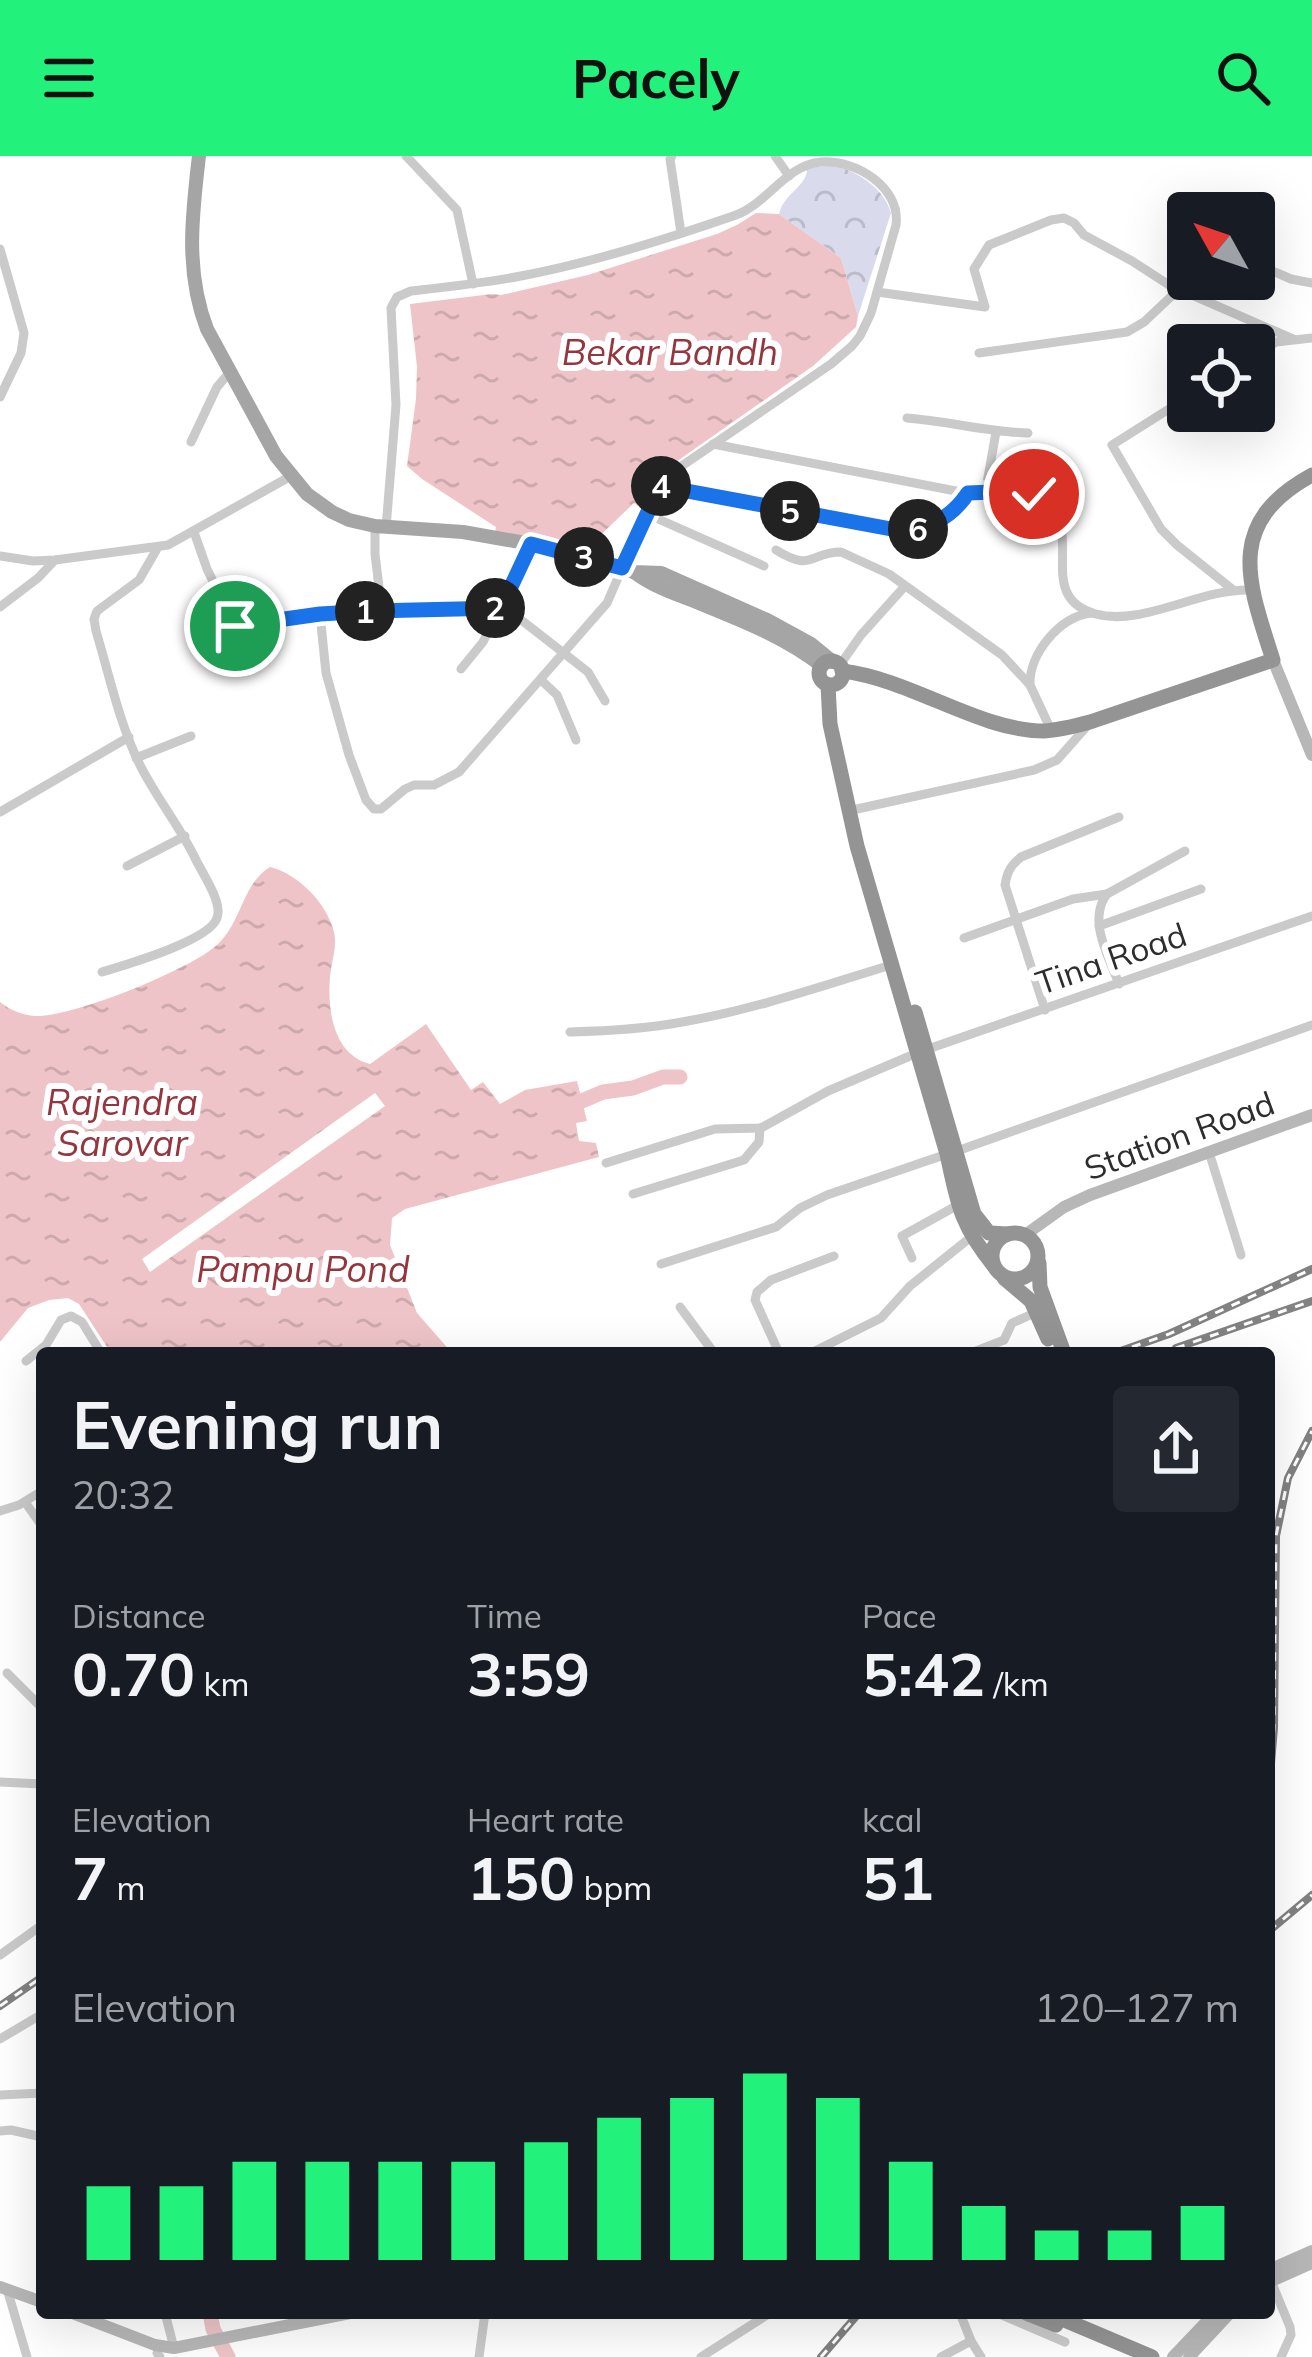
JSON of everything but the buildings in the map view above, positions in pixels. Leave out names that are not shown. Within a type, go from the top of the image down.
[{"type":"highway","points":[[1271,655],[1251,590],[1250,553],[1259,523],[1282,495],[1312,475]]},
{"type":"highway","points":[[834,670],[877,676],[1014,727],[1049,726],[1090,722],[1271,655]]},
{"type":"highway","points":[[1049,726],[1271,655]]},
{"type":"highway","points":[[834,670],[836,705],[857,809],[922,1051]]},
{"type":"highway","points":[[834,670],[830,724],[849,812],[891,965],[952,1152],[976,1220],[989,1233],[1017,1234],[1034,1243],[1040,1287],[1062,1347]]},
{"type":"highway","points":[[952,1152],[958,1205],[971,1237],[1031,1301],[1052,1347]]},
{"type":"highway","points":[[1017,1234],[995,1244],[992,1255],[998,1270],[1018,1279],[1029,1274],[1038,1254]]},
{"type":"highway","points":[[1039,2319],[1124,2357]]},
{"type":"highway","points":[[1062,2319],[1152,2357]]},
{"type":"main road","points":[[199,156],[191,247],[195,293],[207,329],[262,432],[308,494],[349,520],[531,544],[628,570],[652,586],[766,632],[834,670]]},
{"type":"main road","points":[[1271,655],[1312,755]]},
{"type":"main road","name":"Station Road","points":[[1017,1234],[1064,1207],[1312,1115]]},
{"type":"main road","points":[[1275,2275],[1312,2252]]},
{"type":"main road","points":[[1289,2266],[1312,2263]]},
{"type":"main road","points":[[4,2288],[36,2300]]},
{"type":"main road","points":[[86,2319],[162,2352],[319,2319]]},
{"type":"main road","points":[[1173,2357],[1209,2319]]},
{"type":"main road","points":[[1189,2357],[1224,2319]]},
{"type":"street","points":[[406,156],[457,210],[473,284]]},
{"type":"street","points":[[672,156],[681,232]]},
{"type":"street","points":[[775,156],[789,176]]},
{"type":"street","points":[[320,614],[326,673],[365,800],[374,808],[387,806],[405,789],[434,785],[459,772],[607,603],[628,570],[660,486],[672,472],[852,346],[866,326],[897,217],[890,195],[861,171],[835,162],[809,163],[742,213],[536,273],[402,293],[393,302],[396,405],[374,554],[382,612]]},
{"type":"street","points":[[877,292],[985,307],[974,269],[982,251],[1059,218],[1070,220],[1084,235],[1167,284]]},
{"type":"street","points":[[0,249],[14,306]]},
{"type":"street","points":[[1275,272],[1312,283]]},
{"type":"street","points":[[0,285],[22,323],[23,344],[0,397]]},
{"type":"street","points":[[979,353],[1127,332],[1167,300]]},
{"type":"street","points":[[1201,300],[1293,339]]},
{"type":"street","points":[[1275,343],[1312,338]]},
{"type":"street","points":[[190,442],[217,387],[230,372]]},
{"type":"street","points":[[1167,410],[1112,445],[1161,529],[1232,589]]},
{"type":"street","points":[[908,418],[1028,433]]},
{"type":"street","points":[[985,494],[996,432]]},
{"type":"street","points":[[712,443],[968,493],[1027,491],[1054,508],[1063,524],[1061,560],[1066,589],[1074,602],[1092,613],[1129,616],[1232,589],[1251,590]]},
{"type":"street","points":[[0,556],[55,560],[158,547],[194,532],[291,476]]},
{"type":"street","points":[[660,486],[902,531],[942,519],[968,493]]},
{"type":"street","points":[[647,514],[764,566]]},
{"type":"street","points":[[194,532],[235,626],[320,614],[501,608],[566,653],[587,672],[605,700]]},
{"type":"street","points":[[461,669],[483,642],[531,544]]},
{"type":"street","points":[[102,972],[154,956],[199,934],[215,923],[218,908],[185,836],[136,758],[94,619],[139,580],[158,547]]},
{"type":"street","points":[[776,550],[807,562],[841,552],[879,568],[1002,655],[1030,685],[1049,726]]},
{"type":"street","points":[[0,607],[55,560]]},
{"type":"street","points":[[834,670],[905,586]]},
{"type":"street","points":[[1030,685],[1031,667],[1050,638],[1072,618],[1092,613]]},
{"type":"street","points":[[542,680],[556,695],[576,740]]},
{"type":"street","points":[[857,809],[1034,770],[1057,760],[1090,722]]},
{"type":"street","points":[[136,758],[191,736]]},
{"type":"street","points":[[0,812],[128,737]]},
{"type":"street","points":[[1045,1010],[1015,920],[1006,874],[1021,857],[1119,818]]},
{"type":"street","points":[[127,866],[185,836]]},
{"type":"street","points":[[964,938],[1073,899],[1107,895],[1185,851]]},
{"type":"street","points":[[1099,926],[1201,889]]},
{"type":"street","points":[[1107,895],[1098,911],[1099,926],[1119,984]]},
{"type":"street","name":"Tina Road","points":[[760,1128],[828,1091],[922,1051],[1312,916]]},
{"type":"street","points":[[570,1032],[682,1022],[766,1003],[891,965]]},
{"type":"street","points":[[661,1264],[776,1227],[800,1208],[841,1189],[901,1172],[1312,1024]]},
{"type":"street","points":[[606,1163],[715,1129],[760,1128],[759,1142],[743,1160],[633,1193]]},
{"type":"street","points":[[1209,1152],[1241,1255]]},
{"type":"street","points":[[912,1258],[902,1236],[958,1205]]},
{"type":"street","points":[[823,1347],[881,1318],[910,1286],[971,1237]]},
{"type":"street","points":[[776,1347],[755,1300],[757,1292],[771,1280],[834,1256]]},
{"type":"street","points":[[680,1307],[710,1347]]},
{"type":"street","points":[[986,1347],[1004,1340],[1012,1323],[1037,1312]]},
{"type":"street","points":[[43,1347],[61,1321],[71,1316],[82,1322],[97,1347]]},
{"type":"street","points":[[26,1360],[36,1352]]},
{"type":"street","points":[[0,1511],[36,1495]]},
{"type":"street","points":[[25,1502],[36,1518]]},
{"type":"street","points":[[7,1673],[36,1702]]},
{"type":"street","points":[[0,1782],[36,1784]]},
{"type":"street","points":[[0,1954],[36,1929]]},
{"type":"street","points":[[0,2039],[36,2018]]},
{"type":"street","points":[[0,2095],[36,2093]]},
{"type":"street","points":[[0,2131],[36,2136]]},
{"type":"street","points":[[4,2288],[27,2357]]},
{"type":"street","points":[[1275,2290],[1291,2335],[1281,2357]]},
{"type":"street","points":[[162,2352],[165,2319]]},
{"type":"street","points":[[479,2357],[484,2319]]},
{"type":"street","points":[[701,2357],[761,2319]]},
{"type":"street","points":[[962,2319],[981,2357]]},
{"type":"street","points":[[1011,2319],[1065,2342]]},
{"type":"street","points":[[941,2357],[971,2341]]},
{"type":"green space","points":[[835,165],[869,183],[883,196],[891,213],[858,316],[841,258],[779,214],[804,180],[807,168]]},
{"type":"water","name":"Bekar Bandh","points":[[756,213],[779,214],[841,258],[858,316],[856,327],[813,366],[663,471],[642,510],[634,503],[587,548],[527,541],[495,532],[496,527],[407,466],[417,367],[410,304],[501,295],[588,275],[717,234]]},
{"type":"water","points":[[270,867],[310,891],[325,911],[335,937],[330,983],[334,1026],[357,1058],[370,1064],[426,1024],[471,1090],[483,1082],[500,1104],[525,1090],[577,1081],[587,1121],[576,1123],[579,1141],[596,1143],[599,1157],[405,1209],[392,1218],[390,1245],[417,1313],[447,1347],[107,1347],[79,1304],[68,1298],[28,1308],[0,1342],[0,1002],[25,1015],[52,1015],[158,978],[218,944],[248,893]],"holes":[[[375,1093],[385,1106],[150,1272],[142,1259]]]},
{"type":"waterway","points":[[563,1109],[603,1092],[680,1077]]},
{"type":"waterway","points":[[211,2319],[228,2357]]},
{"type":"railway","points":[[1132,1347],[1312,1269]]},
{"type":"railway","points":[[1179,1347],[1312,1301]]},
{"type":"railway","points":[[1275,1632],[1276,1536],[1288,1478],[1312,1431]]},
{"type":"railway","points":[[1275,1926],[1312,1895]]},
{"type":"railway","points":[[0,2006],[36,1981]]},
{"type":"railway","points":[[821,2357],[854,2319]]},
{"type":"route","points":[[235,626],[320,614],[501,608],[531,544],[622,568],[660,486],[902,531],[942,519],[968,493],[1034,494]]},
{"type":"water label","name":"Rajendra Sarovar","points":[[122,1122]]},
{"type":"water label","name":"Pampu Pond","points":[[303,1268]]}]
